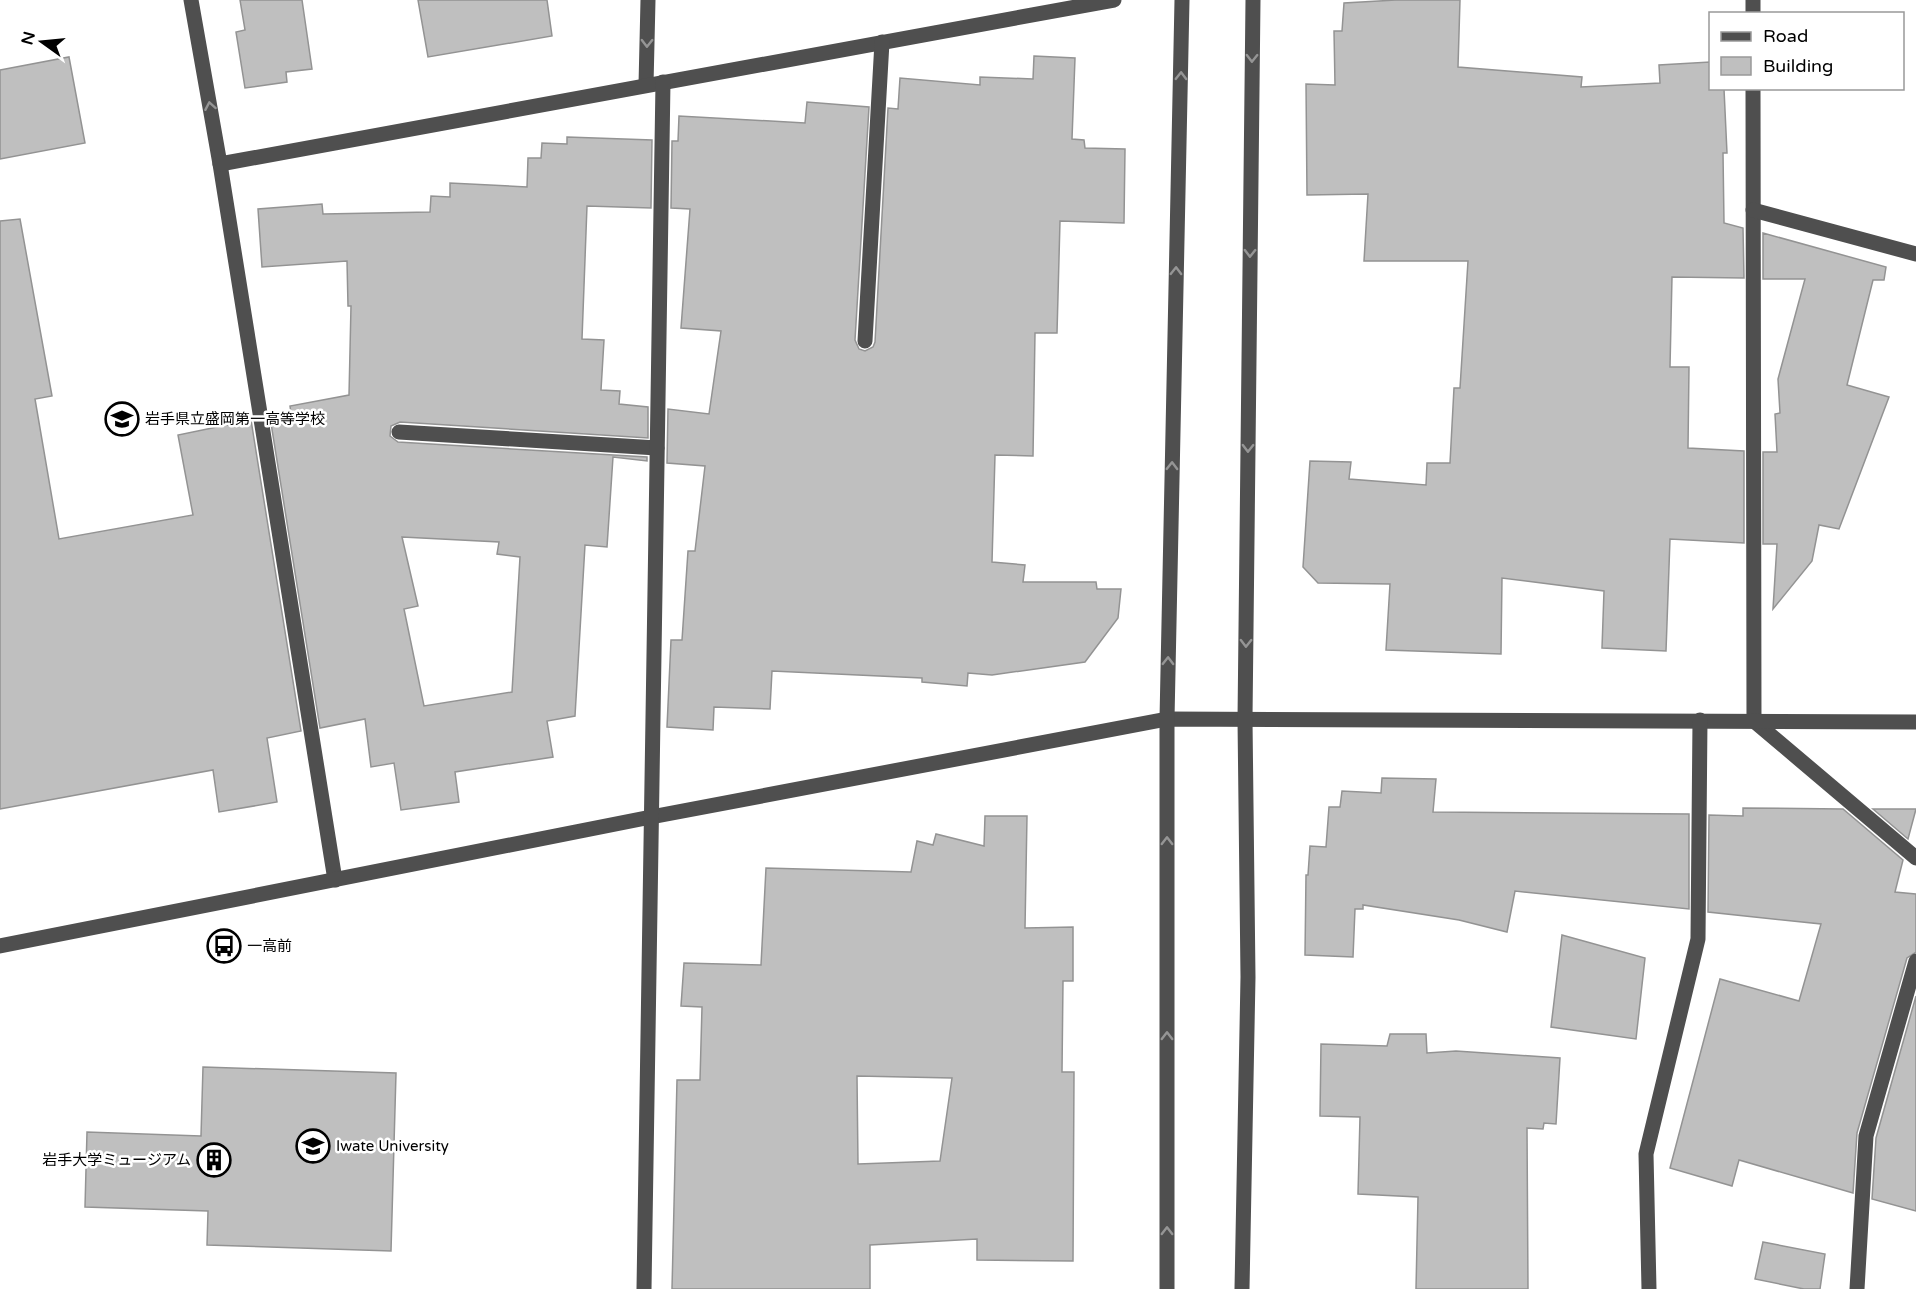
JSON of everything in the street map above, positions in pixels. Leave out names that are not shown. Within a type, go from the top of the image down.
[{"type":"street","points":[[190,0],[220,164],[335,880]]},
{"type":"street","points":[[646,86],[648,0]]},
{"type":"street","points":[[220,164],[1114,0]]},
{"type":"street","points":[[1167,1289],[1167,719],[1182,0]]},
{"type":"street","points":[[1242,1289],[1248,977],[1245,719],[1253,0]]},
{"type":"street","points":[[865,341],[882,42]]},
{"type":"street","points":[[644,1289],[663,82]]},
{"type":"street","points":[[1753,90],[1754,721],[1916,858]]},
{"type":"street","points":[[1753,210],[1916,254]]},
{"type":"street","points":[[399,432],[657,448]]},
{"type":"street","points":[[0,946],[651,817],[1167,719],[1916,722]]},
{"type":"street","points":[[1649,1289],[1646,1154],[1698,939],[1700,720]]},
{"type":"street","points":[[1857,1289],[1866,1136],[1916,961]]},
{"type":"building","points":[[240,0],[302,0],[312,69],[286,72],[287,82],[245,88],[236,32],[245,30]]},
{"type":"building","points":[[418,0],[547,0],[552,36],[428,57]]},
{"type":"building","points":[[1460,0],[1458,67],[1582,77],[1581,87],[1660,83],[1659,65],[1709,62],[1709,90],[1724,90],[1727,153],[1723,153],[1724,223],[1743,228],[1744,278],[1672,277],[1670,367],[1689,367],[1688,448],[1744,451],[1744,543],[1670,539],[1666,651],[1602,648],[1604,591],[1502,578],[1501,654],[1386,650],[1390,584],[1318,583],[1303,567],[1310,461],[1351,462],[1349,479],[1426,485],[1427,463],[1450,463],[1454,388],[1460,388],[1468,261],[1364,261],[1368,194],[1307,195],[1306,84],[1335,85],[1334,31],[1342,31],[1344,3]]},
{"type":"building","points":[[1034,56],[1075,58],[1072,139],[1084,140],[1085,148],[1125,149],[1124,223],[1060,221],[1057,333],[1035,333],[1033,456],[995,455],[992,562],[1025,565],[1023,582],[1096,582],[1097,589],[1121,589],[1118,618],[1085,662],[992,675],[968,673],[967,686],[922,682],[922,678],[772,671],[770,709],[714,707],[713,730],[667,727],[671,640],[682,640],[688,551],[695,551],[705,466],[667,463],[668,409],[709,414],[721,331],[681,328],[690,209],[671,208],[672,141],[678,141],[679,116],[805,123],[807,102],[869,107],[855,340],[859,349],[865,351],[873,347],[875,342],[888,108],[898,109],[900,78],[980,85],[980,77],[1033,79]]},
{"type":"building","points":[[69,57],[85,143],[0,159],[0,70]]},
{"type":"building","points":[[567,137],[652,140],[651,208],[587,206],[582,339],[604,340],[601,390],[620,391],[619,404],[648,407],[648,438],[400,422],[391,426],[390,436],[398,442],[647,457],[647,461],[613,457],[607,547],[585,545],[575,716],[547,721],[553,757],[455,772],[459,802],[401,810],[394,763],[371,767],[365,719],[320,728],[270,417],[291,413],[290,406],[349,395],[351,306],[348,306],[347,261],[262,267],[258,209],[322,204],[323,214],[430,212],[431,196],[450,197],[450,183],[527,187],[528,158],[541,158],[542,143],[567,144]],"holes":[[[402,537],[499,542],[497,554],[520,557],[512,692],[424,706],[404,609],[418,606]]]},
{"type":"building","points":[[20,219],[52,396],[35,399],[59,539],[193,515],[178,435],[251,420],[301,731],[267,738],[277,802],[219,812],[213,770],[0,809],[0,221]]},
{"type":"building","points":[[1763,233],[1886,267],[1884,280],[1873,280],[1847,385],[1889,397],[1839,529],[1819,525],[1812,561],[1773,609],[1777,544],[1763,544],[1763,452],[1777,452],[1775,414],[1780,413],[1778,379],[1805,279],[1763,279]]},
{"type":"building","points":[[1382,778],[1436,779],[1433,812],[1689,814],[1689,909],[1515,891],[1507,932],[1459,920],[1363,905],[1363,909],[1355,909],[1353,957],[1305,955],[1306,875],[1308,875],[1310,846],[1326,847],[1329,807],[1340,807],[1342,791],[1381,793]]},
{"type":"building","points":[[1743,808],[1843,809],[1903,860],[1895,892],[1916,894],[1916,952],[1907,958],[1857,1133],[1853,1193],[1739,1160],[1732,1186],[1670,1168],[1720,979],[1799,1001],[1821,924],[1708,912],[1709,815],[1743,816]]},
{"type":"building","points":[[1873,809],[1916,809],[1908,839]]},
{"type":"building","points":[[985,816],[1027,816],[1025,928],[1073,927],[1073,981],[1063,981],[1062,1072],[1074,1072],[1073,1261],[977,1260],[977,1239],[870,1245],[870,1289],[672,1289],[677,1080],[700,1080],[702,1007],[681,1006],[684,963],[761,965],[766,868],[911,872],[917,841],[933,845],[936,834],[984,846]],"holes":[[[857,1076],[952,1078],[940,1161],[858,1164]]]},
{"type":"building","points":[[1562,935],[1645,958],[1636,1039],[1551,1027]]},
{"type":"building","points":[[1916,996],[1916,1211],[1872,1199],[1876,1138]]},
{"type":"building","points":[[1390,1034],[1426,1034],[1427,1053],[1456,1051],[1560,1058],[1556,1124],[1544,1123],[1543,1129],[1527,1128],[1528,1289],[1416,1289],[1418,1197],[1358,1194],[1360,1117],[1320,1116],[1321,1044],[1387,1046]]},
{"type":"building","points":[[203,1067],[396,1073],[391,1251],[207,1245],[208,1211],[85,1207],[87,1132],[201,1136]]},
{"type":"building","points":[[1763,1242],[1825,1254],[1820,1289],[1804,1289],[1755,1279]]},
{"type":"place","name":"岩手県立盛岡第一高等学校","points":[[122,419]]},
{"type":"place","name":"一高前","points":[[224,946]]},
{"type":"place","name":"Iwate University","points":[[313,1146]]},
{"type":"place","name":"岩手大学ミュージアム","points":[[214,1160]]}]
